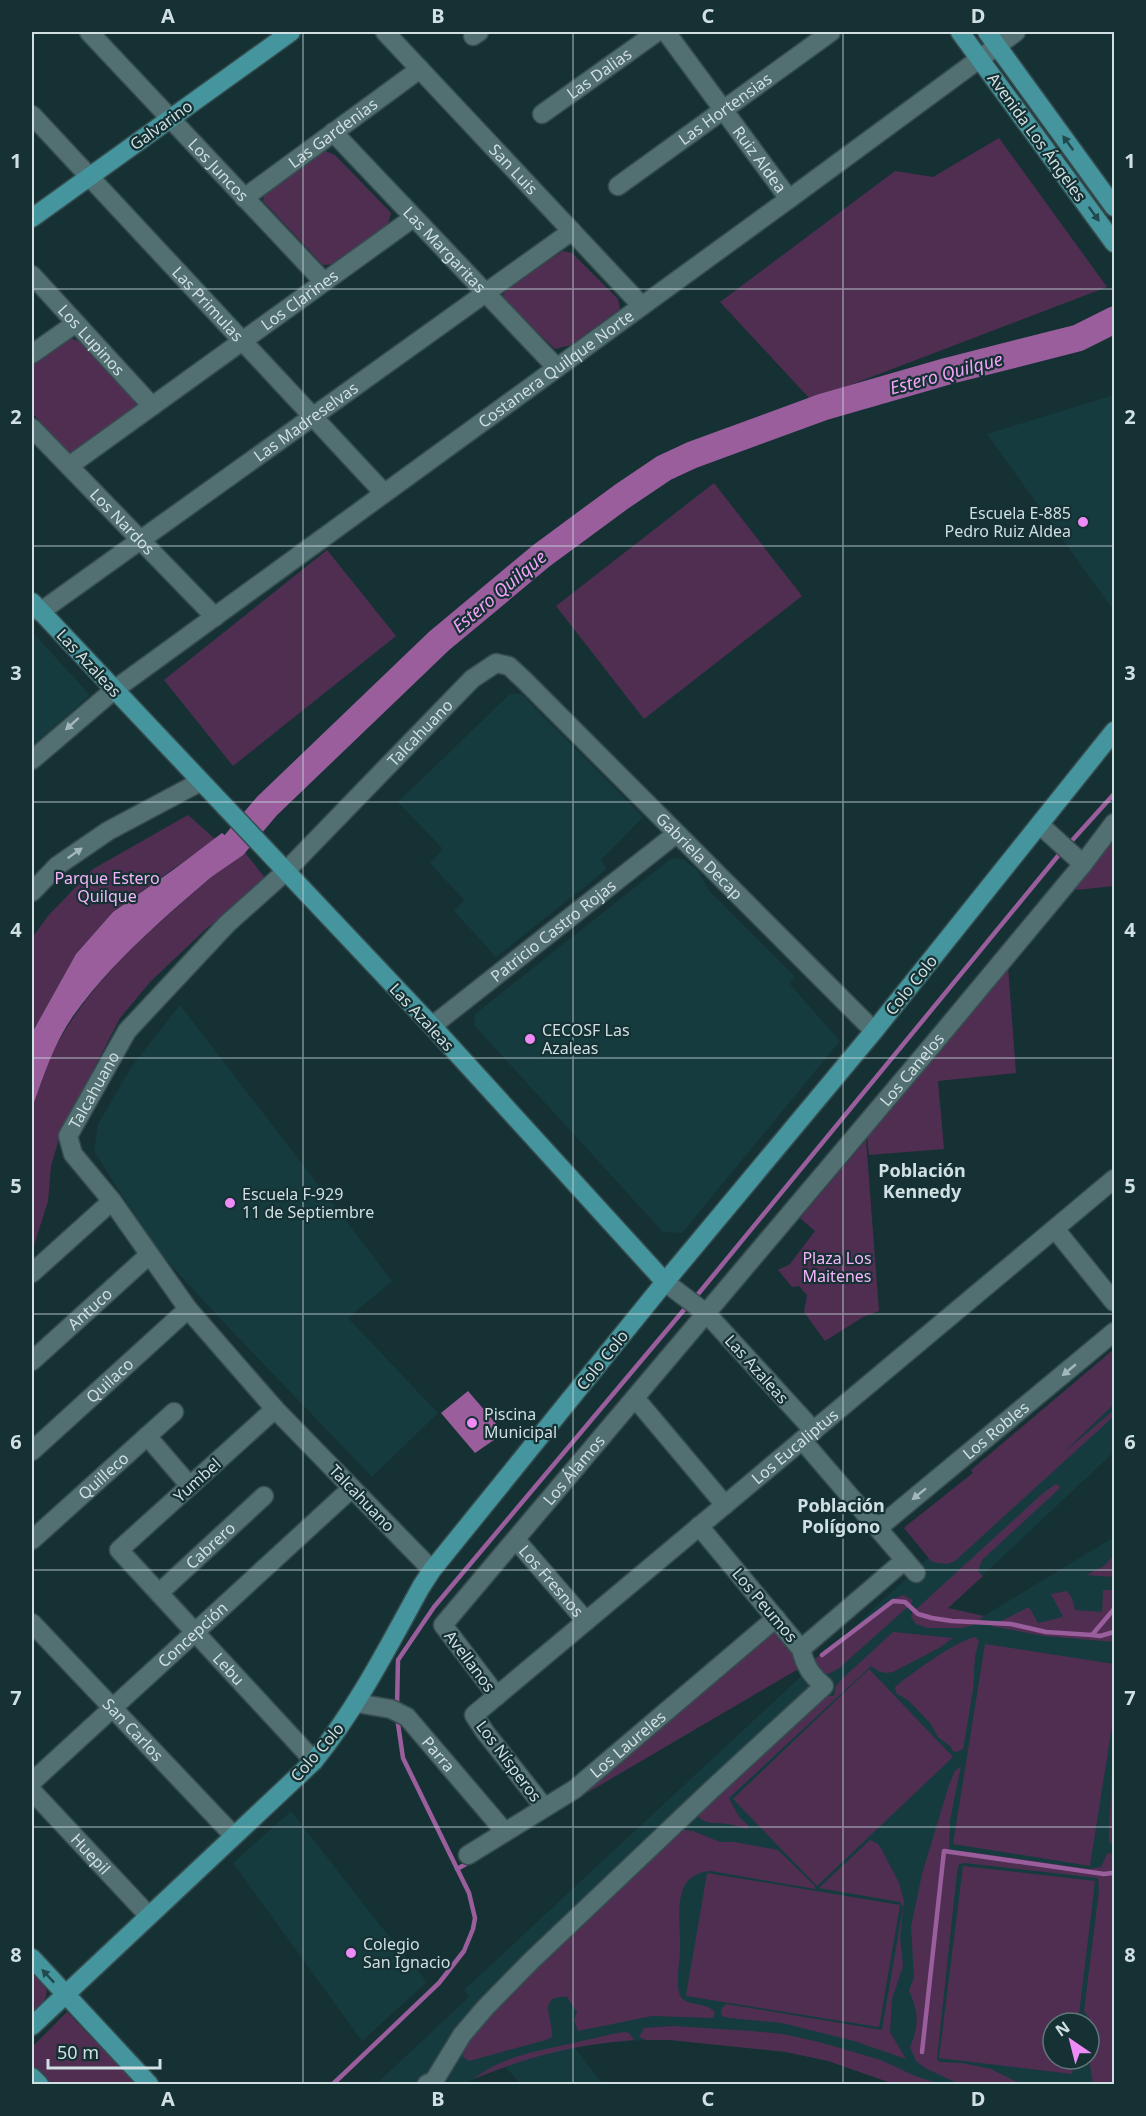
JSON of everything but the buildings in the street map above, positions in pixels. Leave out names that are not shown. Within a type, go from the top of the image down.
[{"type":"main road","name":"Galvarino","points":[[32,218],[291,32]]},
{"type":"main road","name":"Avenida Los Ángeles","points":[[960,32],[1114,243]]},
{"type":"main road","name":"Avenida Los Ángeles","points":[[992,38],[1114,207]]},
{"type":"main road","name":"Las Azaleas","points":[[36,607],[432,1026],[665,1282]]},
{"type":"main road","name":"Colo Colo","points":[[32,2026],[314,1761],[356,1703],[432,1570],[665,1282],[1045,830],[1114,731]]},
{"type":"main road","points":[[32,1958],[149,2085]]},
{"type":"main road","points":[[32,2077],[39,2085]]},
{"type":"street","name":"San Luis","points":[[385,32],[642,306]]},
{"type":"street","name":"Las Dalias","points":[[542,114],[657,32]]},
{"type":"street","name":"Ruiz Aldea","points":[[666,32],[789,199]]},
{"type":"street","name":"Las Hortensias","points":[[618,186],[831,32]]},
{"type":"street","name":"Costanera Quilque Norte","points":[[32,760],[79,717],[114,690],[980,59],[992,38],[1016,32]]},
{"type":"street","name":"Los Juncos","points":[[95,33],[170,118],[324,282]]},
{"type":"street","name":"Las Gardenias","points":[[244,198],[420,69]]},
{"type":"street","name":"Las Primulas","points":[[32,115],[384,493]]},
{"type":"street","name":"Las Margaritas","points":[[333,132],[557,368]]},
{"type":"street","name":"Los Clarines","points":[[69,466],[413,218]]},
{"type":"street","name":"Las Madreselvas","points":[[36,607],[141,540],[572,231]]},
{"type":"street","name":"Los Lupinos","points":[[32,275],[152,406]]},
{"type":"street","points":[[32,354],[76,322]]},
{"type":"street","name":"Los Nardos","points":[[32,428],[215,617]]},
{"type":"street","name":"Talcahuano","points":[[432,1570],[275,1409],[188,1309],[112,1201],[73,1154],[68,1136],[127,1031],[227,924],[285,873],[472,679],[496,663],[509,666],[524,680]]},
{"type":"street","name":"Gabriela Decap","points":[[524,680],[874,1031]]},
{"type":"street","points":[[32,892],[57,866],[108,831],[200,782]]},
{"type":"street","name":"Los Canelos","points":[[703,1311],[1083,864],[1114,823]]},
{"type":"street","points":[[1045,830],[1083,864]]},
{"type":"street","name":"Patricio Castro Rojas","points":[[432,1026],[676,834]]},
{"type":"street","name":"Los Eucaliptus","points":[[474,1714],[1114,1179]]},
{"type":"street","points":[[32,1273],[112,1201]]},
{"type":"street","points":[[1054,1229],[1114,1302]]},
{"type":"street","name":"Antuco","points":[[32,1361],[148,1255]]},
{"type":"street","name":"Las Azaleas","points":[[665,1282],[703,1311],[808,1435],[910,1567],[801,1649]]},
{"type":"street","name":"Quilaco","points":[[32,1451],[188,1309]]},
{"type":"street","name":"Los Álamos","points":[[443,1625],[635,1398],[703,1311]]},
{"type":"street","name":"Los Robles","points":[[878,1528],[1114,1332]]},
{"type":"street","points":[[635,1398],[725,1505]]},
{"type":"street","name":"Yumbel","points":[[118,1550],[275,1409]]},
{"type":"street","name":"Quilleco","points":[[32,1540],[174,1412]]},
{"type":"street","points":[[147,1436],[190,1486]]},
{"type":"street","name":"Concepción","points":[[32,1782],[352,1488]]},
{"type":"street","name":"Cabrero","points":[[159,1593],[264,1496]]},
{"type":"street","name":"Los Peumos","points":[[427,2085],[434,2081],[462,2036],[477,2017],[531,1961],[824,1686],[813,1677],[805,1665],[801,1649],[699,1526]]},
{"type":"street","name":"Los Fresnos","points":[[516,1540],[586,1621]]},
{"type":"street","name":"Lebu","points":[[118,1550],[314,1761]]},
{"type":"street","name":"Los Laureles","points":[[468,1856],[575,1789],[776,1618]]},
{"type":"street","name":"San Carlos","points":[[32,1623],[234,1836]]},
{"type":"street","name":"Avellanos","points":[[443,1625],[497,1696]]},
{"type":"street","name":"Parra","points":[[356,1703],[396,1711],[414,1724],[505,1832]]},
{"type":"street","name":"Los Nísperos","points":[[474,1714],[485,1732],[544,1808]]},
{"type":"street","name":"Huepil","points":[[32,1791],[149,1916]]},
{"type":"shaded area","name":"Escuela E-885 Pedro Ruiz Aldea","points":[[1114,395],[1114,611],[987,434]]},
{"type":"shaded area","points":[[32,632],[90,695],[32,746]]},
{"type":"shaded area","points":[[510,694],[521,694],[643,817],[601,860],[607,869],[496,957],[454,911],[464,900],[430,863],[443,849],[398,802]]},
{"type":"shaded area","points":[[222,833],[243,850],[153,928],[91,993],[60,1037],[32,1108],[32,1033],[76,954],[113,912]]},
{"type":"shaded area","points":[[672,858],[683,859],[697,870],[711,893],[795,977],[789,983],[840,1041],[682,1233],[663,1232],[474,1025],[475,1014]]},
{"type":"shaded area","name":"Escuela F-929 11 de Septiembre","points":[[180,1005],[392,1281],[348,1318],[438,1413],[372,1477],[157,1250],[94,1151],[98,1124],[132,1066]]},
{"type":"shaded area","points":[[1114,1385],[1114,1452],[948,1608],[984,1616],[1114,1537],[1114,2084],[894,2084],[828,2061],[786,2052],[670,2040],[646,2040],[574,2047],[601,2082],[598,2084],[521,2084],[504,2066],[463,2084],[376,2084],[469,1997],[464,1990]]},
{"type":"shaded area","name":"Piscina Municipal","points":[[468,1391],[504,1433],[475,1453],[441,1413]]},
{"type":"shaded area","name":"Colegio San Ignacio","points":[[291,1811],[427,1982],[362,2041],[233,1863]]},
{"type":"green space","points":[[999,138],[1107,287],[811,400],[720,302],[895,171],[933,177]]},
{"type":"green space","points":[[323,150],[335,155],[391,213],[388,224],[335,264],[323,265],[263,201],[264,192]]},
{"type":"green space","points":[[563,251],[572,253],[618,299],[620,309],[571,345],[555,349],[501,298],[506,289]]},
{"type":"green space","points":[[68,337],[80,342],[137,400],[134,411],[80,451],[69,452],[32,413],[32,363]]},
{"type":"green space","points":[[714,483],[802,596],[644,719],[556,606]]},
{"type":"green space","points":[[327,550],[396,636],[233,766],[164,680]]},
{"type":"green space","name":"Parque Estero Quilque","points":[[188,815],[215,839],[113,912],[76,954],[32,1033],[32,938],[48,916],[93,869]]},
{"type":"green space","points":[[1114,837],[1114,886],[1076,890],[1076,885]]},
{"type":"green space","name":"Parque Estero Quilque","points":[[243,850],[265,878],[243,903],[208,927],[151,981],[120,1018],[61,1132],[51,1166],[48,1201],[32,1252],[31,1116],[32,1106],[46,1066],[66,1029],[90,995],[118,963],[148,933]]},
{"type":"green space","points":[[1008,967],[1016,1073],[938,1081],[944,1149],[869,1155],[867,1136]]},
{"type":"green space","name":"Plaza Los Maitenes","points":[[866,1140],[879,1311],[863,1317],[825,1341],[804,1312],[807,1295],[799,1286],[792,1287],[778,1270],[790,1264],[815,1231],[800,1218]]},
{"type":"green space","points":[[1114,1349],[1114,1404],[1063,1453],[1114,1410],[1114,1416],[955,1561],[947,1564],[932,1562],[904,1528],[973,1473],[971,1470]]},
{"type":"green space","points":[[1058,1484],[1060,1488],[982,1560],[978,1571],[983,1576],[948,1608],[984,1616],[973,1625],[963,1628],[928,1628],[916,1624],[911,1617],[912,1613],[1042,1494]]},
{"type":"green space","points":[[1114,1555],[1114,1577],[1086,1575],[1104,1566]]},
{"type":"green space","points":[[1103,1590],[1114,1590],[1114,1642],[1044,1636],[991,1626],[1029,1607],[1038,1623],[1063,1617],[1051,1594],[1067,1591],[1072,1598],[1075,1610],[1102,1612]]},
{"type":"green space","points":[[903,1595],[912,1600],[912,1603],[838,1669],[828,1674],[821,1673],[812,1661],[891,1600]]},
{"type":"green space","points":[[776,1618],[805,1665],[580,1797],[575,1789]]},
{"type":"green space","points":[[893,1632],[953,1638],[893,1672],[881,1672],[871,1666],[729,1798],[739,1817],[748,1825],[748,1829],[728,1824],[710,1823],[699,1818],[696,1814],[824,1696],[834,1696],[836,1686],[842,1679]]},
{"type":"green space","points":[[975,1637],[979,1641],[975,1656],[973,1690],[963,1749],[957,1752],[938,1737],[930,1723],[909,1701],[896,1693],[895,1687],[945,1651]]},
{"type":"green space","points":[[985,1644],[1114,1664],[1114,1713],[1090,1866],[953,1844]]},
{"type":"green space","points":[[869,1669],[953,1757],[817,1886],[733,1799]]},
{"type":"green space","points":[[1114,1751],[1114,1848],[1109,1841],[1109,1831]]},
{"type":"green space","points":[[961,1766],[950,1820],[949,1852],[963,1851],[1089,1869],[1101,1867],[1107,1854],[1111,1853],[1114,1857],[1114,2084],[1093,2084],[1091,2071],[1101,2071],[1101,2011],[1084,2011],[1099,1890],[1098,1878],[965,1863],[959,1864],[957,1872],[937,2059],[939,2062],[962,2063],[991,2069],[1019,2083],[1051,2084],[959,2084],[925,2068],[916,2061],[910,2047],[917,2019],[909,1991],[914,1977],[911,1927],[922,1874],[955,1771]]},
{"type":"green space","points":[[684,1830],[693,1831],[720,1842],[735,1842],[778,1850],[815,1886],[815,1889],[711,1871],[698,1874],[689,1880],[680,1900],[679,1990],[682,1999],[706,2006],[715,2012],[713,2018],[652,2016],[578,2031],[574,2020],[577,2012],[567,1997],[557,1997],[551,2000],[548,2010],[552,2037],[469,2061],[463,2057],[462,2047],[491,2010],[677,1833]]},
{"type":"green space","points":[[870,1840],[878,1844],[882,1850],[899,1883],[904,1901],[900,1937],[903,1966],[892,1999],[890,2032],[906,2059],[854,2041],[782,2023],[722,2016],[721,2010],[726,2004],[882,2030],[903,1907],[900,1902],[819,1888]]},
{"type":"green space","points":[[963,1866],[1095,1881],[1079,2011],[1041,2011],[1041,2070],[939,2058]]},
{"type":"green space","points":[[707,1873],[900,1905],[879,2027],[686,1996]]},
{"type":"green space","points":[[32,1969],[47,1991],[44,2001],[32,2013]]},
{"type":"green space","points":[[67,2012],[136,2084],[50,2084],[32,2065],[32,2047]]},
{"type":"green space","points":[[673,2026],[783,2034],[881,2060],[915,2076],[940,2084],[894,2084],[828,2061],[786,2052],[670,2040],[646,2040],[639,2037],[644,2028]]},
{"type":"green space","points":[[624,2032],[629,2033],[634,2040],[552,2053],[513,2064],[474,2079],[495,2065],[519,2056]]},
{"type":"green space","points":[[1047,2071],[1072,2071],[1072,2074]]},
{"type":"waterway","name":"Estero Quilque","points":[[205,865],[234,845],[267,806],[439,641],[541,556],[664,468],[692,455],[823,407],[948,371],[1078,338],[1114,320]]},
{"type":"waterway","points":[[1068,845],[1114,794]]},
{"type":"waterway","points":[[694,1299],[1062,851]]},
{"type":"waterway","points":[[397,1706],[398,1660],[434,1607],[688,1305]]},
{"type":"waterway","points":[[822,1655],[893,1601],[905,1602],[918,1614],[932,1618],[1011,1624],[1046,1632],[1092,1635],[1114,1609]]},
{"type":"waterway","points":[[1092,1635],[1100,1636],[1114,1632]]},
{"type":"waterway","points":[[333,2084],[439,1983],[464,1951],[475,1918],[469,1893],[403,1758],[397,1717]]},
{"type":"waterway","points":[[922,2052],[944,1851],[1104,1874],[1112,1873]]},
{"type":"waterway","points":[[457,1869],[466,1864]]},
{"type":"place","name":"Escuela E-885 Pedro Ruiz Aldea","points":[[1083,522]]},
{"type":"place","name":"CECOSF Las Azaleas","points":[[530,1039]]},
{"type":"place","name":"Escuela F-929 11 de Septiembre","points":[[230,1203]]},
{"type":"place","name":"Piscina Municipal","points":[[472,1423]]},
{"type":"place","name":"Colegio San Ignacio","points":[[351,1953]]},
{"type":"district","name":"Población Kennedy","points":[[922,1180]]},
{"type":"district","name":"Población Polígono","points":[[841,1516]]}]
